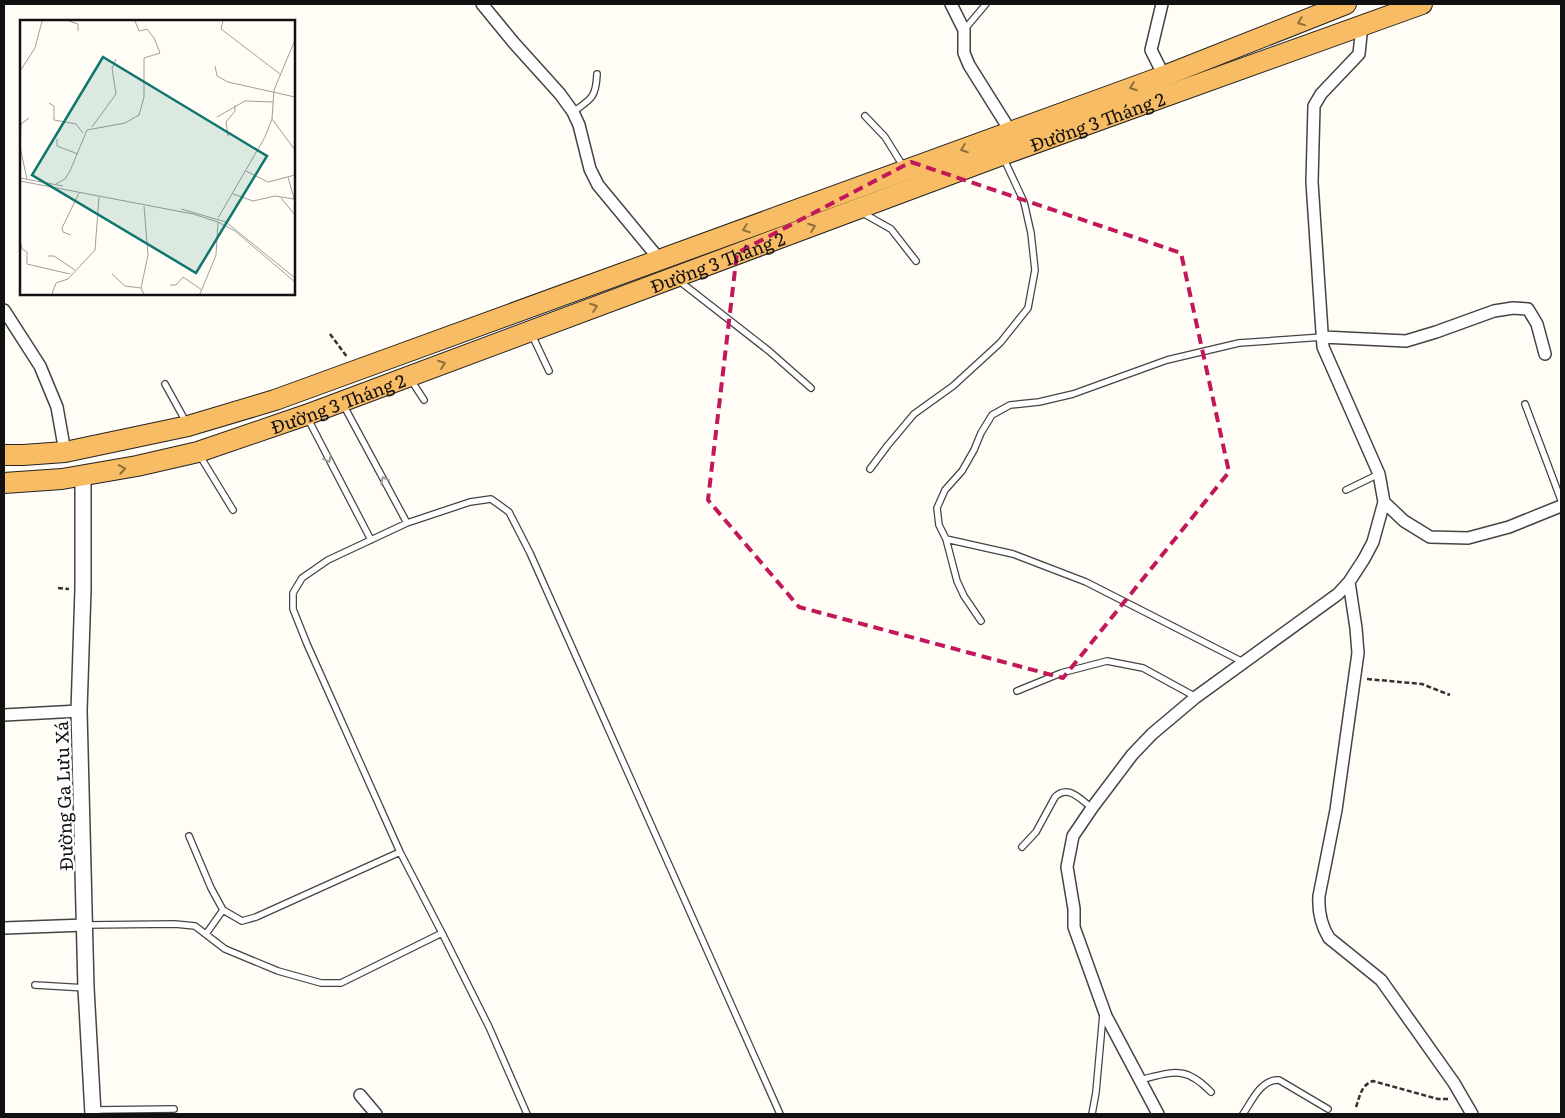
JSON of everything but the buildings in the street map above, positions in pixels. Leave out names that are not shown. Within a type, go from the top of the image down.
[{"type":"highway","name":"Đường 3 Tháng 2","points":[[4,455],[66,452],[188,426],[275,400],[1164,76],[1346,4]]},
{"type":"highway","points":[[1359,4],[1362,25]]},
{"type":"highway","name":"Đường 3 Tháng 2","points":[[4,483],[62,479],[137,466],[198,452],[306,416],[408,376],[1002,155],[1422,4]]},
{"type":"highway","points":[[62,479],[66,452]]},
{"type":"street","points":[[482,4],[560,94],[573,112],[590,169],[598,185],[660,260]]},
{"type":"street","points":[[951,4],[964,30],[964,53],[969,65],[1006,134]]},
{"type":"street","points":[[1162,4],[1151,50],[1164,76]]},
{"type":"street","points":[[1158,1114],[1103,1009],[1074,927],[1074,909],[1067,867],[1073,836],[1132,755],[1158,728],[1196,697],[1338,594],[1364,560],[1373,542],[1384,502],[1379,474],[1323,346],[1312,182],[1314,106],[1321,94],[1359,54],[1362,25]]},
{"type":"street","points":[[1322,338],[1406,341],[1494,310],[1528,309],[1538,324],[1545,354]]},
{"type":"street","points":[[4,310],[40,366],[58,407],[66,452]]},
{"type":"street","name":"Đường Ga Lưu Xá","points":[[83,476],[83,589],[79,711],[86,925],[86,988],[93,1112]]},
{"type":"street","points":[[1384,502],[1404,521],[1430,537],[1468,538],[1509,527],[1561,506]]},
{"type":"street","points":[[1349,582],[1358,639],[1358,653],[1336,810],[1319,896],[1321,918],[1324,930],[1329,938],[1381,980],[1462,1096],[1472,1114]]},
{"type":"street","points":[[4,715],[79,711]]},
{"type":"street","points":[[4,928],[86,925]]},
{"type":"street","points":[[360,1095],[376,1114]]},
{"type":"lane","points":[[964,30],[986,4]]},
{"type":"lane","points":[[573,112],[592,98],[597,85],[597,74]]},
{"type":"lane","points":[[864,116],[885,137],[906,170]]},
{"type":"lane","points":[[870,469],[914,414],[953,386],[1000,343],[1028,308],[1035,270],[1031,233],[1024,202],[1002,155],[1006,134]]},
{"type":"lane","points":[[857,210],[891,229],[916,261]]},
{"type":"lane","points":[[674,278],[768,351],[811,388]]},
{"type":"lane","points":[[530,331],[549,371]]},
{"type":"lane","points":[[981,621],[964,596],[957,581],[946,539],[939,525],[937,508],[945,490],[962,471],[992,415],[1010,405],[1039,402],[1073,394],[1167,360],[1239,343],[1322,338]]},
{"type":"lane","points":[[408,376],[424,400]]},
{"type":"lane","points":[[165,384],[188,426]]},
{"type":"lane","points":[[342,402],[406,523]]},
{"type":"lane","points":[[1525,404],[1561,500]]},
{"type":"lane","points":[[306,416],[371,540]]},
{"type":"lane","points":[[198,452],[233,510]]},
{"type":"lane","points":[[1346,490],[1379,474]]},
{"type":"lane","points":[[527,1114],[489,1026],[400,852],[306,644],[293,609],[293,593],[302,578],[328,560],[406,523],[470,502],[491,499],[509,512],[530,553],[780,1114]]},
{"type":"lane","points":[[946,539],[1013,554],[1086,582],[1243,662]]},
{"type":"lane","points":[[1017,691],[1061,673],[1107,661],[1143,668],[1196,697]]},
{"type":"lane","points":[[1022,847],[1036,832],[1059,793],[1071,792],[1092,808]]},
{"type":"lane","points":[[189,836],[222,910],[242,921],[256,917],[400,852]]},
{"type":"lane","points":[[206,934],[222,910]]},
{"type":"lane","points":[[86,925],[175,924],[194,926],[225,949],[278,971],[321,983],[341,983],[442,933]]},
{"type":"lane","points":[[35,985],[86,988]]},
{"type":"lane","points":[[1092,1114],[1096,1092],[1103,1009]]},
{"type":"lane","points":[[1139,1080],[1171,1073],[1183,1073],[1199,1079],[1211,1092]]},
{"type":"lane","points":[[1243,1114],[1263,1085],[1272,1080],[1279,1080],[1328,1109]]},
{"type":"lane","points":[[93,1112],[174,1110]]},
{"type":"path","points":[[330,334],[358,370]]},
{"type":"path","points":[[1354,679],[1422,684],[1450,695]]},
{"type":"path","points":[[1356,1107],[1362,1090],[1367,1083],[1374,1081],[1438,1098],[1448,1099],[1462,1096]]},
{"type":"highlighted area","points":[[911,162],[1181,253],[1229,472],[1063,678],[799,607],[708,500],[737,253]]}]
